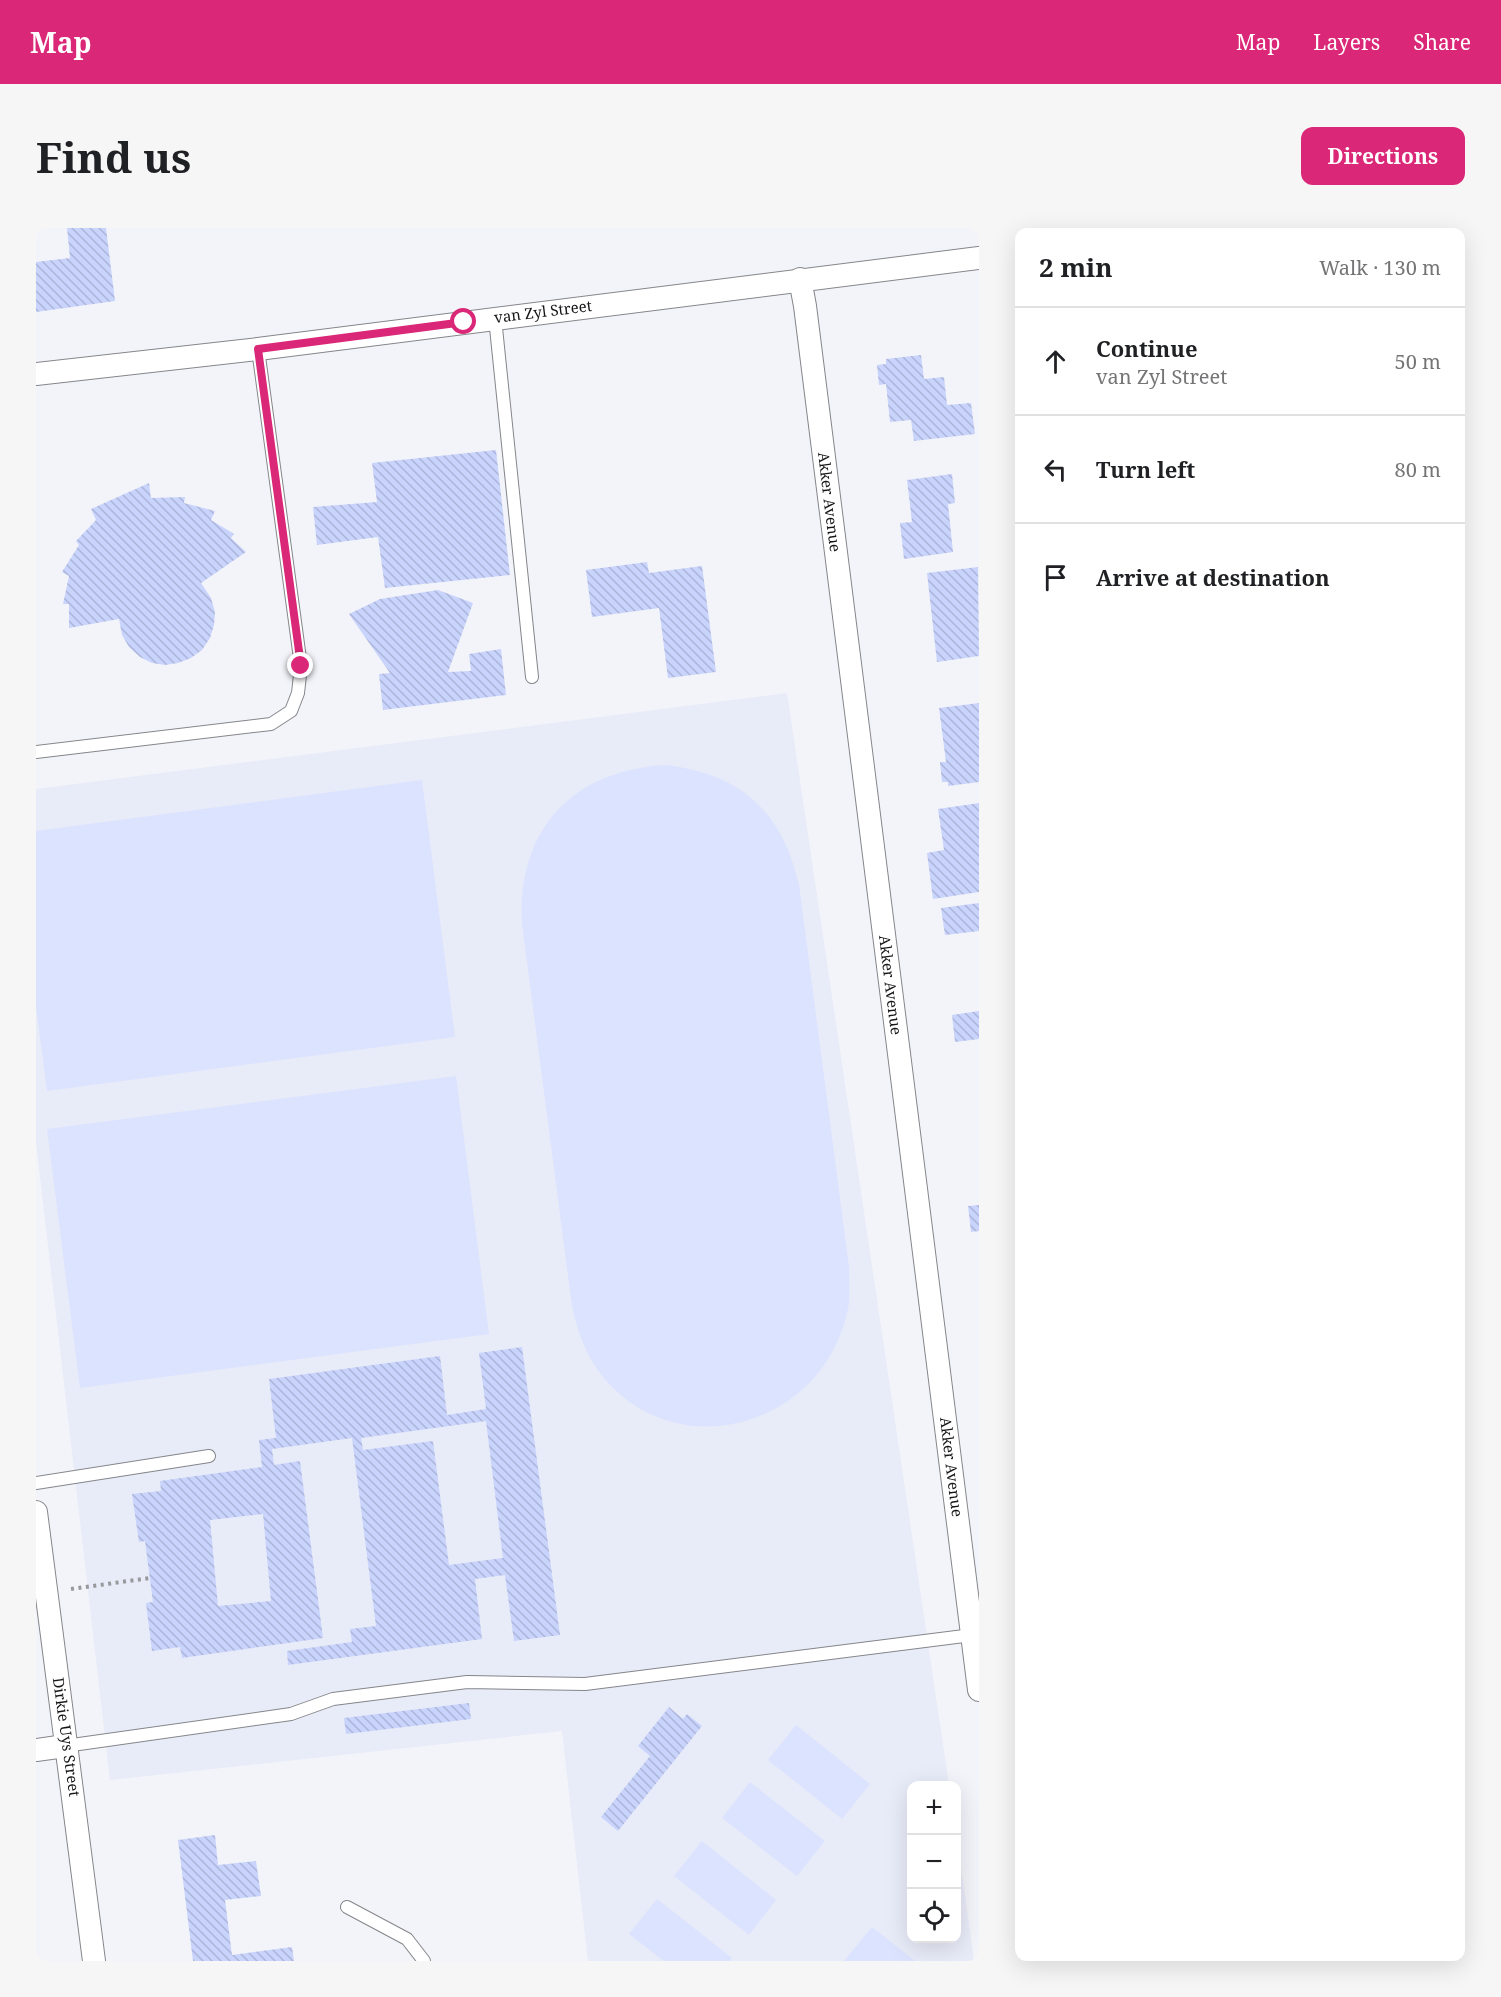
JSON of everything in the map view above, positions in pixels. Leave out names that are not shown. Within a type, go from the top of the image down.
[{"type":"street","name":"van Zyl Street","points":[[36,374],[258,349],[979,258]]},
{"type":"street","name":"Akker Avenue","points":[[800,279],[976,1635],[979,1690]]},
{"type":"street","name":"Dirkie Uys Street","points":[[36,1512],[94,1961]]},
{"type":"street","points":[[36,1750],[65,1746]]},
{"type":"lane","points":[[495,318],[532,677]]},
{"type":"lane","points":[[36,752],[271,724],[291,711],[298,693],[301,666],[258,349]]},
{"type":"lane","points":[[36,1484],[209,1456]]},
{"type":"lane","points":[[65,1746],[291,1714],[333,1699],[467,1682],[585,1684],[976,1635]]},
{"type":"lane","points":[[347,1907],[407,1939],[424,1961]]},
{"type":"path","points":[[46,1590],[88,1588],[150,1578]]},
{"type":"shaded area","points":[[787,693],[948,1781],[907,1781],[907,1943],[961,1943],[961,1866],[974,1961],[588,1961],[562,1731],[110,1780],[36,1142],[36,789]]},
{"type":"shaded area","points":[[666,765],[716,777],[737,787],[769,817],[782,836],[791,859],[799,885],[849,1267],[848,1311],[830,1356],[805,1387],[774,1409],[739,1423],[702,1426],[665,1420],[630,1402],[600,1373],[586,1349],[572,1306],[522,924],[523,890],[529,860],[541,834],[557,811],[578,793],[603,779],[633,769]]},
{"type":"shaded area","points":[[422,780],[455,1037],[47,1091],[36,1007],[36,831]]},
{"type":"shaded area","points":[[456,1076],[489,1334],[80,1388],[47,1129]]},
{"type":"shaded area","points":[[796,1725],[870,1784],[842,1819],[768,1760]]},
{"type":"shaded area","points":[[750,1782],[825,1841],[797,1876],[722,1818]]},
{"type":"shaded area","points":[[702,1841],[776,1900],[749,1935],[674,1876]]},
{"type":"shaded area","points":[[657,1899],[732,1958],[730,1961],[664,1961],[629,1934]]},
{"type":"shaded area","points":[[872,1927],[915,1961],[844,1961]]},
{"type":"building","points":[[67,228],[106,228],[115,301],[36,312],[36,262],[70,258]]},
{"type":"building","points":[[921,355],[924,379],[944,377],[947,405],[971,403],[975,434],[914,441],[911,420],[890,422],[886,384],[879,385],[877,365],[886,364],[886,359]]},
{"type":"building","points":[[496,450],[510,575],[385,588],[378,537],[317,545],[313,507],[377,502],[372,463]]},
{"type":"building","points":[[952,474],[955,503],[948,504],[953,552],[904,559],[900,523],[912,522],[907,480]]},
{"type":"building","points":[[149,483],[151,498],[185,497],[184,503],[215,511],[211,520],[234,534],[231,538],[246,552],[201,583],[211,598],[215,612],[210,638],[202,650],[191,658],[165,665],[152,663],[140,657],[129,647],[122,635],[119,619],[69,628],[69,604],[63,604],[69,576],[62,572],[79,545],[76,541],[96,520],[91,509]]},
{"type":"building","points":[[647,562],[649,573],[702,566],[716,672],[668,678],[659,608],[592,617],[586,570]]},
{"type":"building","points":[[978,567],[979,656],[937,662],[927,573]]},
{"type":"building","points":[[438,590],[473,603],[448,672],[471,671],[469,654],[501,649],[506,695],[383,710],[379,674],[390,673],[349,614],[380,599]]},
{"type":"building","points":[[979,703],[979,782],[948,786],[948,782],[942,782],[940,762],[946,762],[939,708]]},
{"type":"building","points":[[979,803],[979,892],[933,899],[927,853],[944,850],[938,809]]},
{"type":"building","points":[[979,903],[979,931],[945,935],[941,908]]},
{"type":"building","points":[[979,1011],[979,1039],[955,1042],[952,1015]]},
{"type":"building","points":[[979,1205],[979,1231],[971,1232],[968,1206]]},
{"type":"building","points":[[522,1347],[560,1635],[514,1641],[505,1575],[475,1579],[482,1639],[288,1665],[287,1651],[352,1642],[350,1629],[376,1626],[352,1438],[272,1449],[274,1465],[300,1461],[323,1638],[182,1658],[180,1647],[152,1651],[146,1603],[153,1602],[145,1541],[139,1542],[132,1494],[161,1491],[160,1481],[262,1467],[259,1440],[276,1438],[269,1379],[440,1356],[447,1415],[486,1409],[479,1353]],"holes":[[[486,1421],[503,1558],[449,1565],[433,1441],[363,1450],[361,1438]],[[263,1514],[271,1601],[218,1606],[210,1520]]]},
{"type":"building","points":[[469,1703],[471,1719],[346,1734],[344,1718]]},
{"type":"building","points":[[669,1707],[683,1719],[687,1714],[702,1726],[618,1831],[601,1817],[650,1756],[638,1746]]},
{"type":"building","points":[[215,1835],[218,1865],[256,1861],[261,1896],[225,1900],[232,1955],[292,1947],[294,1961],[193,1961],[178,1840]]},
{"type":"route","points":[[301,666],[258,349],[464,322]]}]
